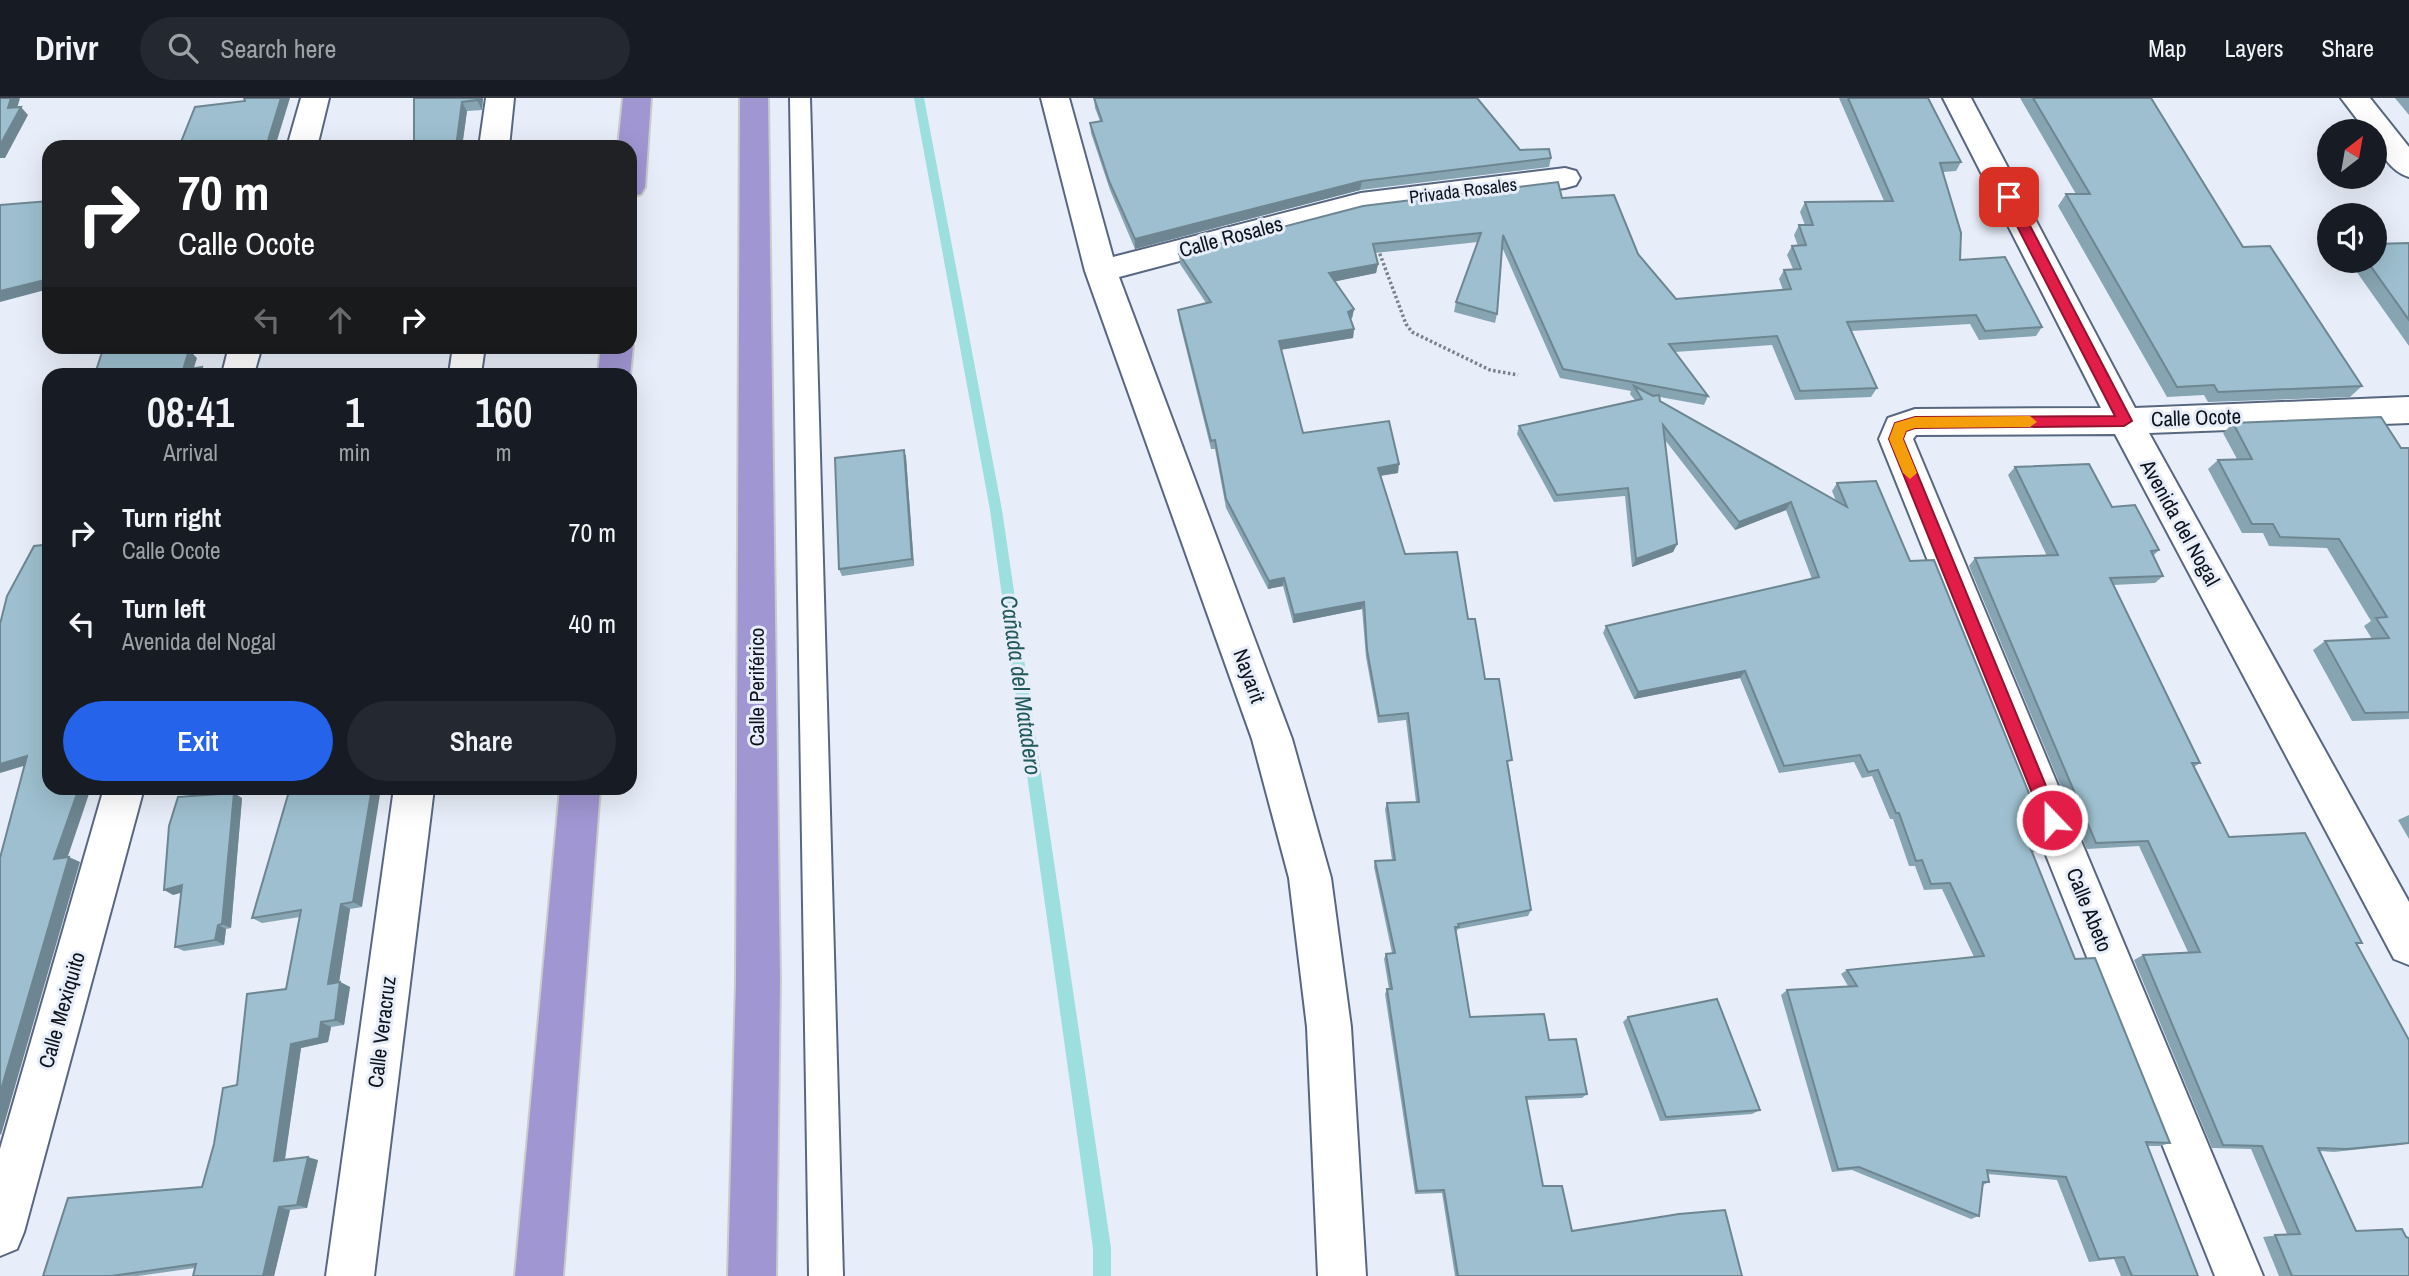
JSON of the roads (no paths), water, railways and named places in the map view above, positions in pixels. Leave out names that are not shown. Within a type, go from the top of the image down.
[{"type":"highway","points":[[634,140],[637,98]]},
{"type":"highway","name":"Calle Periférico","points":[[752,1276],[758,982],[754,98]]},
{"type":"highway","points":[[539,1276],[579,795]]},
{"type":"street","points":[[304,140],[315,98]]},
{"type":"street","points":[[495,140],[500,98]]},
{"type":"street","name":"Nayarit","points":[[1055,98],[1101,271],[1272,739],[1310,878],[1329,1027],[1342,1276]]},
{"type":"street","name":"Avenida del Nogal","points":[[1957,98],[2124,421],[2409,944]]},
{"type":"street","points":[[2356,98],[2409,167]]},
{"type":"street","name":"Privada Rosales","points":[[1361,203],[1564,178]]},
{"type":"street","name":"Calle Rosales","points":[[1101,271],[1361,203]]},
{"type":"street","name":"Calle Ocote","points":[[1900,427],[1915,422],[2124,421],[2409,410]]},
{"type":"street","name":"Calle Abeto","points":[[1900,427],[1896,439],[2239,1276]]},
{"type":"street","name":"Calle Mexiquito","points":[[0,1232],[122,795]]},
{"type":"street","name":"Calle Veracruz","points":[[350,1276],[413,795]]},
{"type":"lane","points":[[800,98],[826,1276]]},
{"type":"waterway","name":"Cañada del Matadero","points":[[919,98],[996,510],[1102,1248],[1102,1276]]}]
